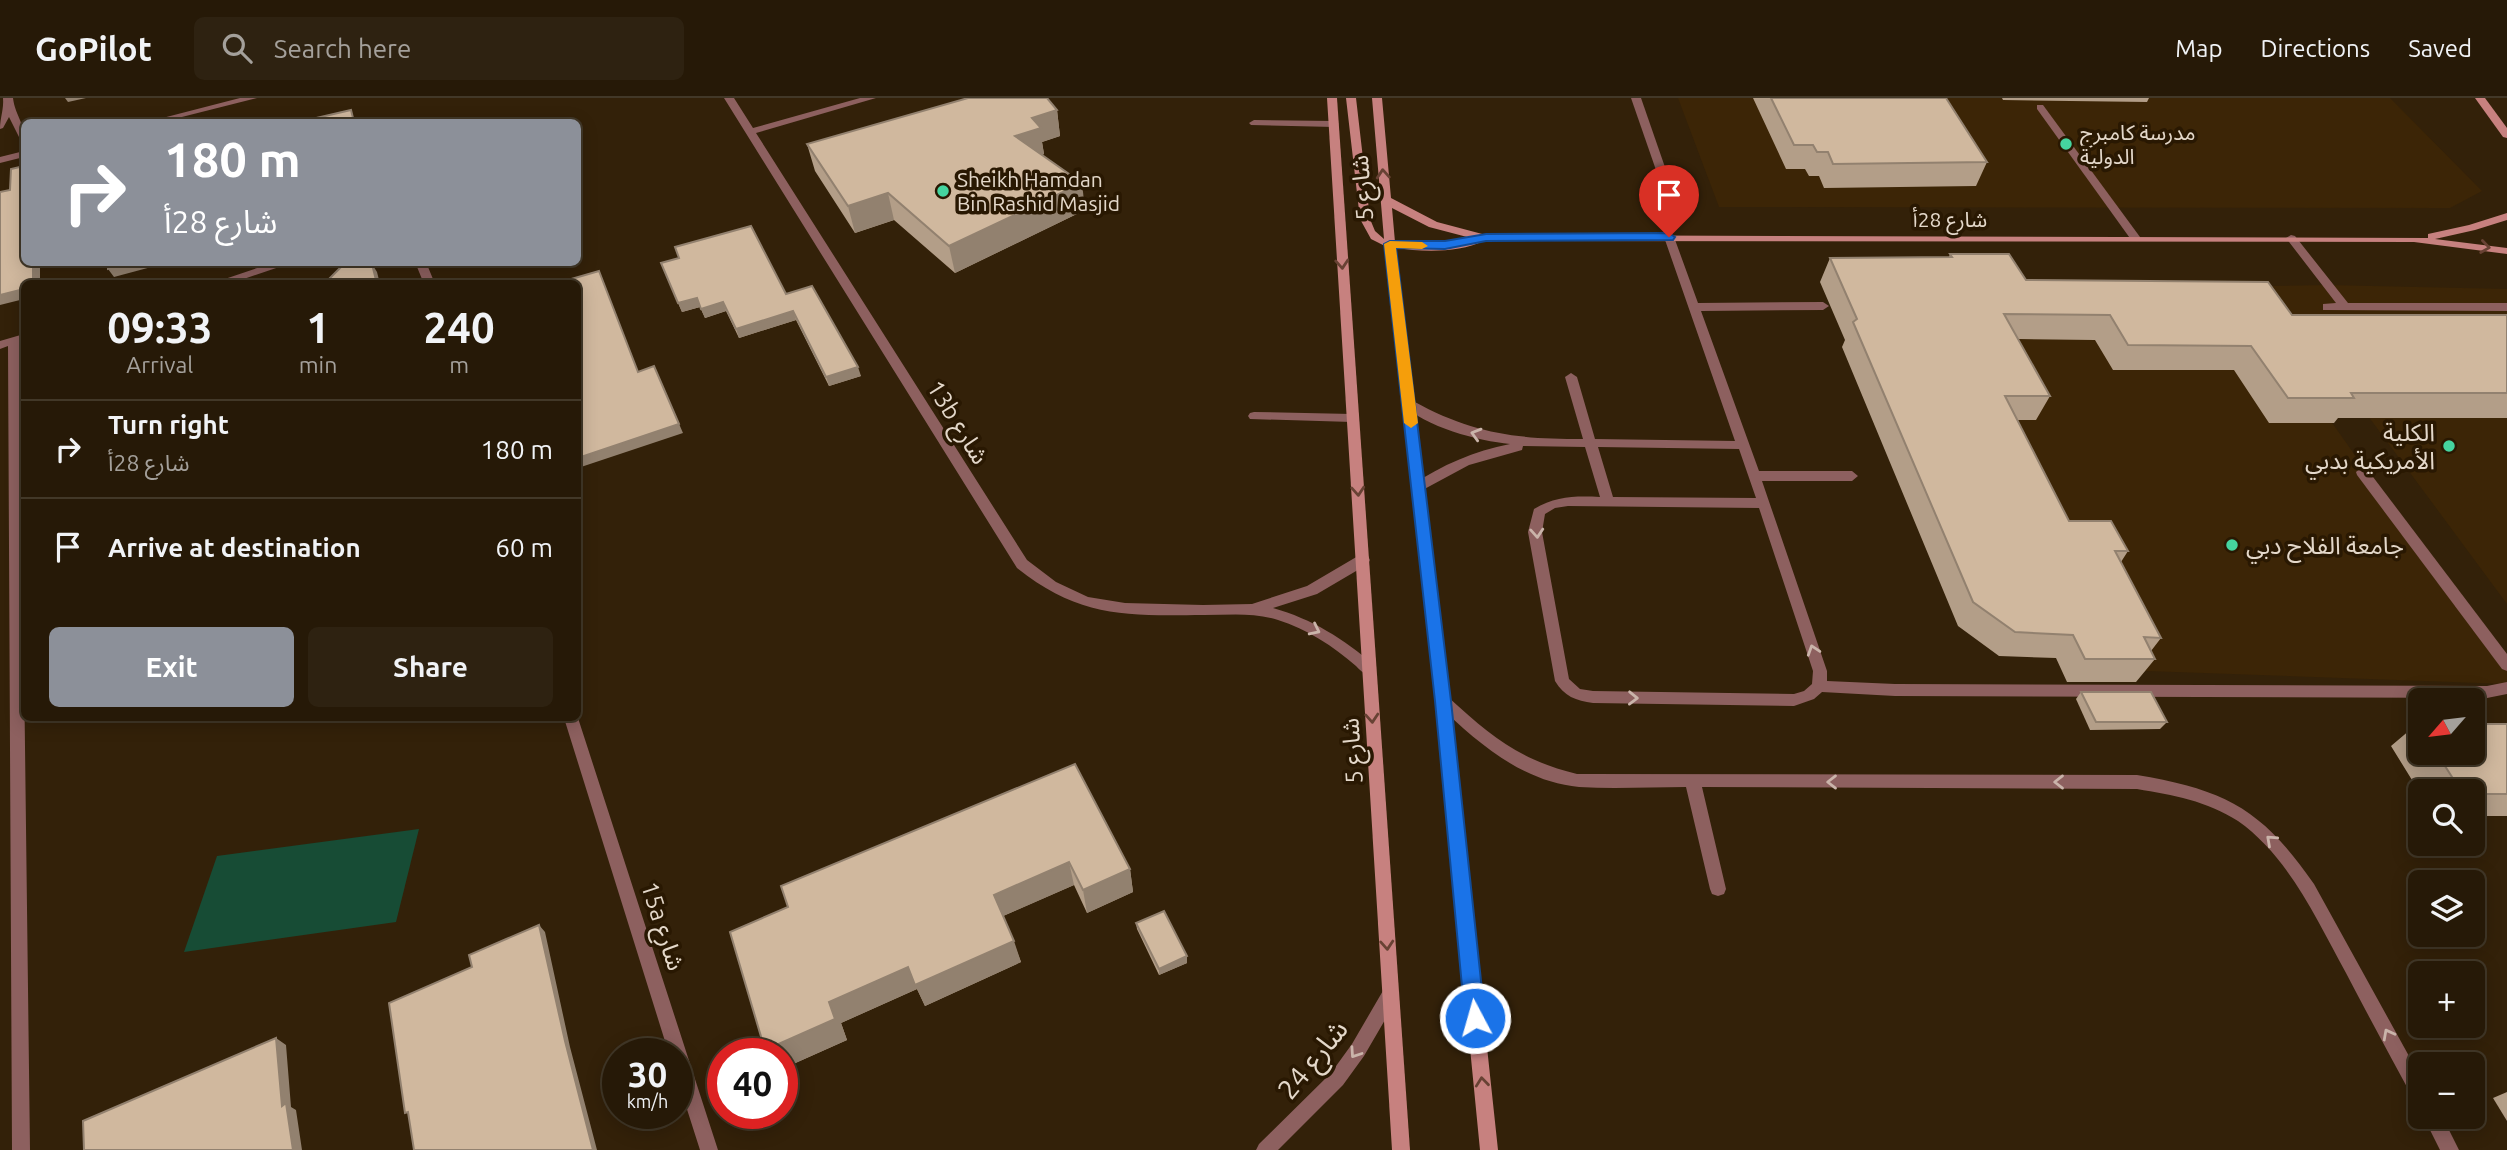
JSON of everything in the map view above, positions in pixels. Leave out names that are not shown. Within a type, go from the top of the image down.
[{"type":"street","points":[[164,119],[252,98]]},
{"type":"street","name":"13b شارع","points":[[729,98],[1022,564],[1052,587],[1090,603],[1133,610],[1251,609],[1285,617],[1316,630],[1344,647],[1369,668]]},
{"type":"street","points":[[750,132],[871,98]]},
{"type":"street","name":"شارع 5","points":[[1332,98],[1401,1150]]},
{"type":"street","points":[[1351,98],[1367,227],[1380,241],[1390,244]]},
{"type":"street","name":"شارع 5","points":[[1377,98],[1385,199],[1443,701],[1489,1150]]},
{"type":"street","points":[[1636,98],[1671,196]]},
{"type":"street","points":[[2480,98],[2507,135]]},
{"type":"street","points":[[0,126],[8,103]]},
{"type":"street","points":[[8,103],[21,130]]},
{"type":"street","points":[[2040,107],[2136,239]]},
{"type":"street","points":[[1254,123],[1334,124]]},
{"type":"street","points":[[0,160],[21,155]]},
{"type":"street","name":"شارع 28أ","points":[[1385,199],[1413,218],[1450,230],[1486,237],[2414,239],[2507,251]]},
{"type":"street","name":"شارع 28أ","points":[[2414,239],[2471,228],[2507,216]]},
{"type":"street","name":"شارع 28أ","points":[[1390,244],[1445,245],[1486,237]]},
{"type":"street","points":[[1669,237],[1764,503],[1820,671],[1819,686],[1809,695],[1794,700],[1593,698],[1579,696],[1569,690],[1562,681],[1535,532],[1539,512],[1552,504],[1607,500],[1764,503]]},
{"type":"street","points":[[2291,239],[2345,307]]},
{"type":"street","points":[[228,280],[276,266]]},
{"type":"street","points":[[1694,307],[1823,306]]},
{"type":"street","points":[[2327,307],[2507,307]]},
{"type":"street","points":[[13,341],[21,1150]]},
{"type":"street","points":[[1571,377],[1607,500]]},
{"type":"street","points":[[1409,404],[1427,415],[1472,434],[1497,440],[1544,444],[1743,445]]},
{"type":"street","points":[[1254,416],[1352,418]]},
{"type":"street","points":[[1417,488],[1455,465],[1477,456],[1544,444]]},
{"type":"street","points":[[2362,472],[2507,666]]},
{"type":"street","points":[[1754,476],[1852,476]]},
{"type":"street","name":"13b شارع","points":[[1251,609],[1312,590],[1363,560]]},
{"type":"street","points":[[1819,686],[1895,690],[2460,692],[2507,688]]},
{"type":"street","points":[[1443,701],[1487,742],[1514,760],[1544,773],[1587,780],[2137,782],[2174,786],[2214,800],[2252,823],[2284,852],[2307,885],[2408,1072]]},
{"type":"street","name":"15a شارع","points":[[572,721],[709,1150]]},
{"type":"street","points":[[1693,782],[1718,889]]},
{"type":"street","name":"شارع 24","points":[[1265,1150],[1337,1079],[1358,1050],[1390,995]]},
{"type":"street","points":[[2439,1129],[2450,1150]]},
{"type":"shaded area","name":"مدرسة كامبرج الدولية","points":[[1678,98],[2390,98],[2482,191],[2450,208],[1719,207]]},
{"type":"shaded area","name":"الكلية الأمريكية بدبي","points":[[2272,286],[2507,289],[2507,604]]},
{"type":"shaded area","name":"جامعة الفلاح دبي","points":[[1931,288],[2238,290],[2507,670],[2507,684],[2119,670]]},
{"type":"green space","points":[[419,829],[396,922],[184,952],[217,856]]},
{"type":"building","name":"Sheikh Hamdan Bin Rashid Masjid","points":[[968,98],[1047,98],[1057,110],[1032,118],[1041,128],[1015,136],[1082,183],[949,246],[888,193],[848,206],[807,144]]},
{"type":"building","points":[[1771,98],[1946,98],[1987,162],[1833,164],[1828,152],[1817,152],[1813,145],[1794,145]]},
{"type":"building","points":[[351,110],[353,119],[312,119]]},
{"type":"building","points":[[21,167],[21,266],[33,266],[33,280],[21,280],[21,290],[0,295],[0,192],[10,190],[11,169]]},
{"type":"building","points":[[751,226],[786,294],[812,286],[858,367],[826,377],[793,311],[736,329],[723,302],[701,309],[697,298],[678,303],[661,263],[679,258],[675,247]]},
{"type":"building","points":[[1950,254],[2009,254],[2026,280],[2268,282],[2292,315],[2507,315],[2507,393],[2351,393],[2354,398],[2288,398],[2251,346],[2128,345],[2110,315],[2004,314],[2050,396],[2005,396],[2069,521],[2111,521],[2128,551],[2115,551],[2161,638],[2144,637],[2155,659],[2085,659],[2073,635],[2015,632],[1973,602],[1853,322],[1857,319],[1830,258],[1952,257]]},
{"type":"building","points":[[342,266],[372,266],[376,280],[328,280]]},
{"type":"building","points":[[599,271],[638,372],[654,366],[679,424],[581,457],[581,280],[568,280]]},
{"type":"building","points":[[2081,692],[2151,692],[2167,722],[2096,722]]},
{"type":"building","points":[[2485,724],[2507,724],[2507,794],[2485,794],[2485,779],[2453,779],[2444,765],[2485,765]]},
{"type":"building","points":[[1075,764],[1130,869],[1083,890],[1069,862],[994,895],[1014,941],[915,985],[908,967],[829,1002],[835,1019],[792,1038],[761,1038],[730,932],[788,907],[781,886]]},
{"type":"building","points":[[1164,911],[1187,956],[1159,969],[1136,923]]},
{"type":"building","points":[[539,925],[593,1150],[414,1150],[408,1112],[405,1113],[389,1003],[472,967],[469,955]]},
{"type":"building","points":[[276,1038],[282,1106],[286,1103],[293,1150],[84,1150],[83,1121]]},
{"type":"slow traffic","points":[[1411,423],[1390,244],[1422,246]]},
{"type":"place","name":"مدرسة كامبرج الدولية","points":[[2066,144]]},
{"type":"place","name":"Sheikh Hamdan Bin Rashid Masjid","points":[[943,191]]},
{"type":"place","name":"الكلية الأمريكية بدبي","points":[[2449,446]]},
{"type":"place","name":"جامعة الفلاح دبي","points":[[2232,545]]},
{"type":"route","points":[[1475,1018],[1443,701],[1390,244],[1445,245],[1486,237],[1669,237]]}]
